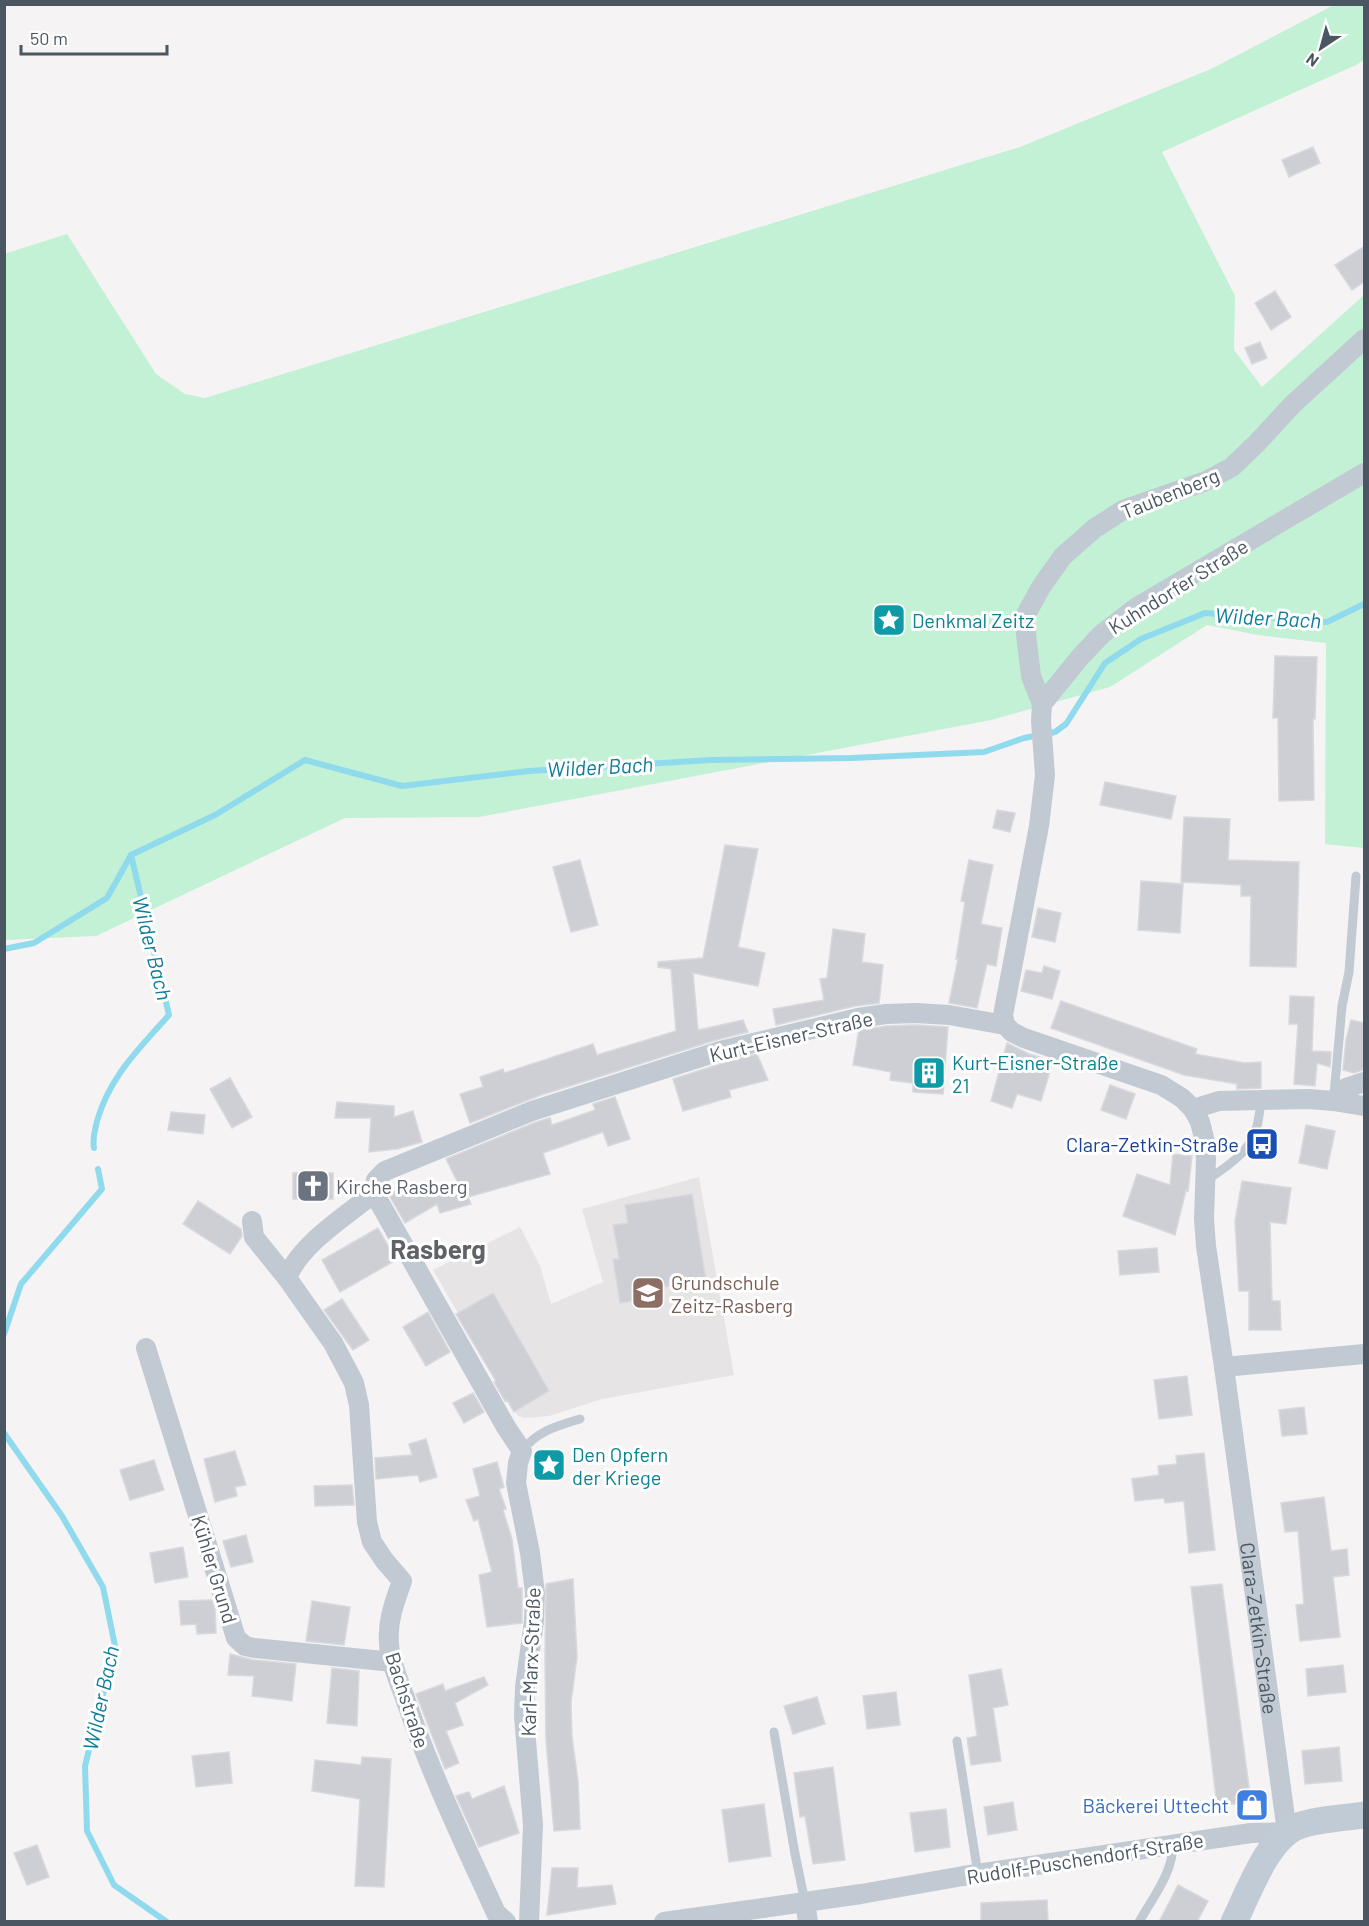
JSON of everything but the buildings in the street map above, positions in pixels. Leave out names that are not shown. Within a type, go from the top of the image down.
[{"type":"street","name":"Taubenberg","points":[[1042,712],[1031,676],[1024,618],[1041,587],[1063,556],[1095,528],[1123,510],[1206,481],[1232,467],[1292,405],[1365,339]]},
{"type":"street","name":"Kuhndorfer Straße","points":[[1042,712],[1081,656],[1102,634],[1137,607],[1365,473]]},
{"type":"street","points":[[1005,1025],[1003,1015],[1041,816],[1045,775],[1042,712]]},
{"type":"street","name":"Kurt-Eisner-Straße","points":[[374,1193],[376,1180],[385,1171],[532,1112],[720,1051],[858,1018],[886,1014],[916,1013],[949,1016],[1005,1025],[1012,1032],[1024,1038],[1161,1085],[1182,1098],[1193,1109]]},
{"type":"street","points":[[1333,1101],[1346,1088],[1365,1082]]},
{"type":"street","points":[[1193,1109],[1219,1101],[1261,1100],[1333,1101],[1365,1106]]},
{"type":"street","name":"Clara-Zetkin-Straße","points":[[1193,1109],[1200,1122],[1204,1138],[1204,1232],[1287,1832]]},
{"type":"street","points":[[287,1278],[292,1266],[304,1250],[374,1193],[506,1427],[522,1451]]},
{"type":"street","name":"Bachstraße","points":[[252,1221],[254,1237],[287,1278],[333,1343],[354,1383],[359,1405],[367,1522],[372,1542],[402,1581],[391,1612],[389,1643],[393,1662],[419,1740],[496,1913],[506,1922]]},
{"type":"street","name":"Kühler Grund","points":[[146,1348],[236,1638],[245,1646],[254,1648],[393,1662]]},
{"type":"street","points":[[1224,1367],[1365,1354]]},
{"type":"street","name":"Karl-Marx-Straße","points":[[522,1451],[516,1483],[530,1552],[535,1593],[524,1716],[533,1825],[529,1922]]},
{"type":"street","name":"Rudolf-Puschendorf-Straße","points":[[664,1922],[1173,1844],[1251,1833],[1287,1832],[1302,1824],[1365,1815]]},
{"type":"street","points":[[1234,1922],[1266,1858],[1278,1839],[1287,1832]]},
{"type":"street","points":[[805,1902],[808,1922]]},
{"type":"lane","points":[[1333,1101],[1342,1006],[1349,972],[1356,876]]},
{"type":"lane","points":[[1205,1180],[1240,1156],[1256,1131],[1261,1100]]},
{"type":"lane","points":[[522,1451],[527,1443],[542,1431],[580,1419]]},
{"type":"lane","points":[[774,1732],[805,1902]]},
{"type":"lane","points":[[957,1742],[978,1874]]},
{"type":"lane","points":[[1139,1922],[1169,1870],[1173,1856],[1173,1844]]},
{"type":"shaded area","name":"Grundschule Zeitz-Rasberg","points":[[699,1177],[734,1375],[602,1399],[549,1416],[524,1418],[517,1415],[433,1270],[520,1227],[540,1266],[551,1304],[603,1282],[582,1209]]},
{"type":"green space","points":[[1334,5],[1364,5],[1364,60],[1162,152],[1235,296],[1234,350],[1262,387],[1364,295],[1364,848],[1325,844],[1326,643],[1258,635],[1207,625],[1110,687],[991,720],[479,817],[345,818],[96,936],[5,940],[4,254],[67,234],[156,374],[185,394],[205,398],[1020,147],[1211,69]]},
{"type":"waterway","name":"Wilder Bach","points":[[131,855],[215,815],[305,760],[402,786],[529,771],[711,760],[852,758],[984,752],[1024,738],[1055,732],[1066,724],[1105,663],[1141,639],[1205,613],[1327,622],[1364,604]]},
{"type":"waterway","points":[[4,949],[34,943],[107,898],[131,855]]},
{"type":"waterway","name":"Wilder Bach","points":[[94,1148],[97,1121],[110,1090],[136,1052],[169,1015],[131,855]]},
{"type":"waterway","name":"Wilder Bach","points":[[4,1334],[21,1284],[102,1189],[98,1169]]},
{"type":"waterway","name":"Wilder Bach","points":[[4,1433],[62,1516],[103,1587],[115,1646],[85,1766],[87,1831],[114,1885],[167,1922]]},
{"type":"place","name":"Denkmal Zeitz","points":[[889,620]]},
{"type":"place","name":"Kurt-Eisner-Straße 21","points":[[929,1073]]},
{"type":"place","name":"Clara-Zetkin-Straße","points":[[1262,1144]]},
{"type":"place","name":"Kirche Rasberg","points":[[313,1186]]},
{"type":"place","name":"Grundschule Zeitz-Rasberg","points":[[648,1293]]},
{"type":"place","name":"Den Opfern der Kriege","points":[[549,1465]]},
{"type":"place","name":"Bäckerei Uttecht","points":[[1252,1805]]},
{"type":"district","name":"Rasberg","points":[[438,1248]]}]
